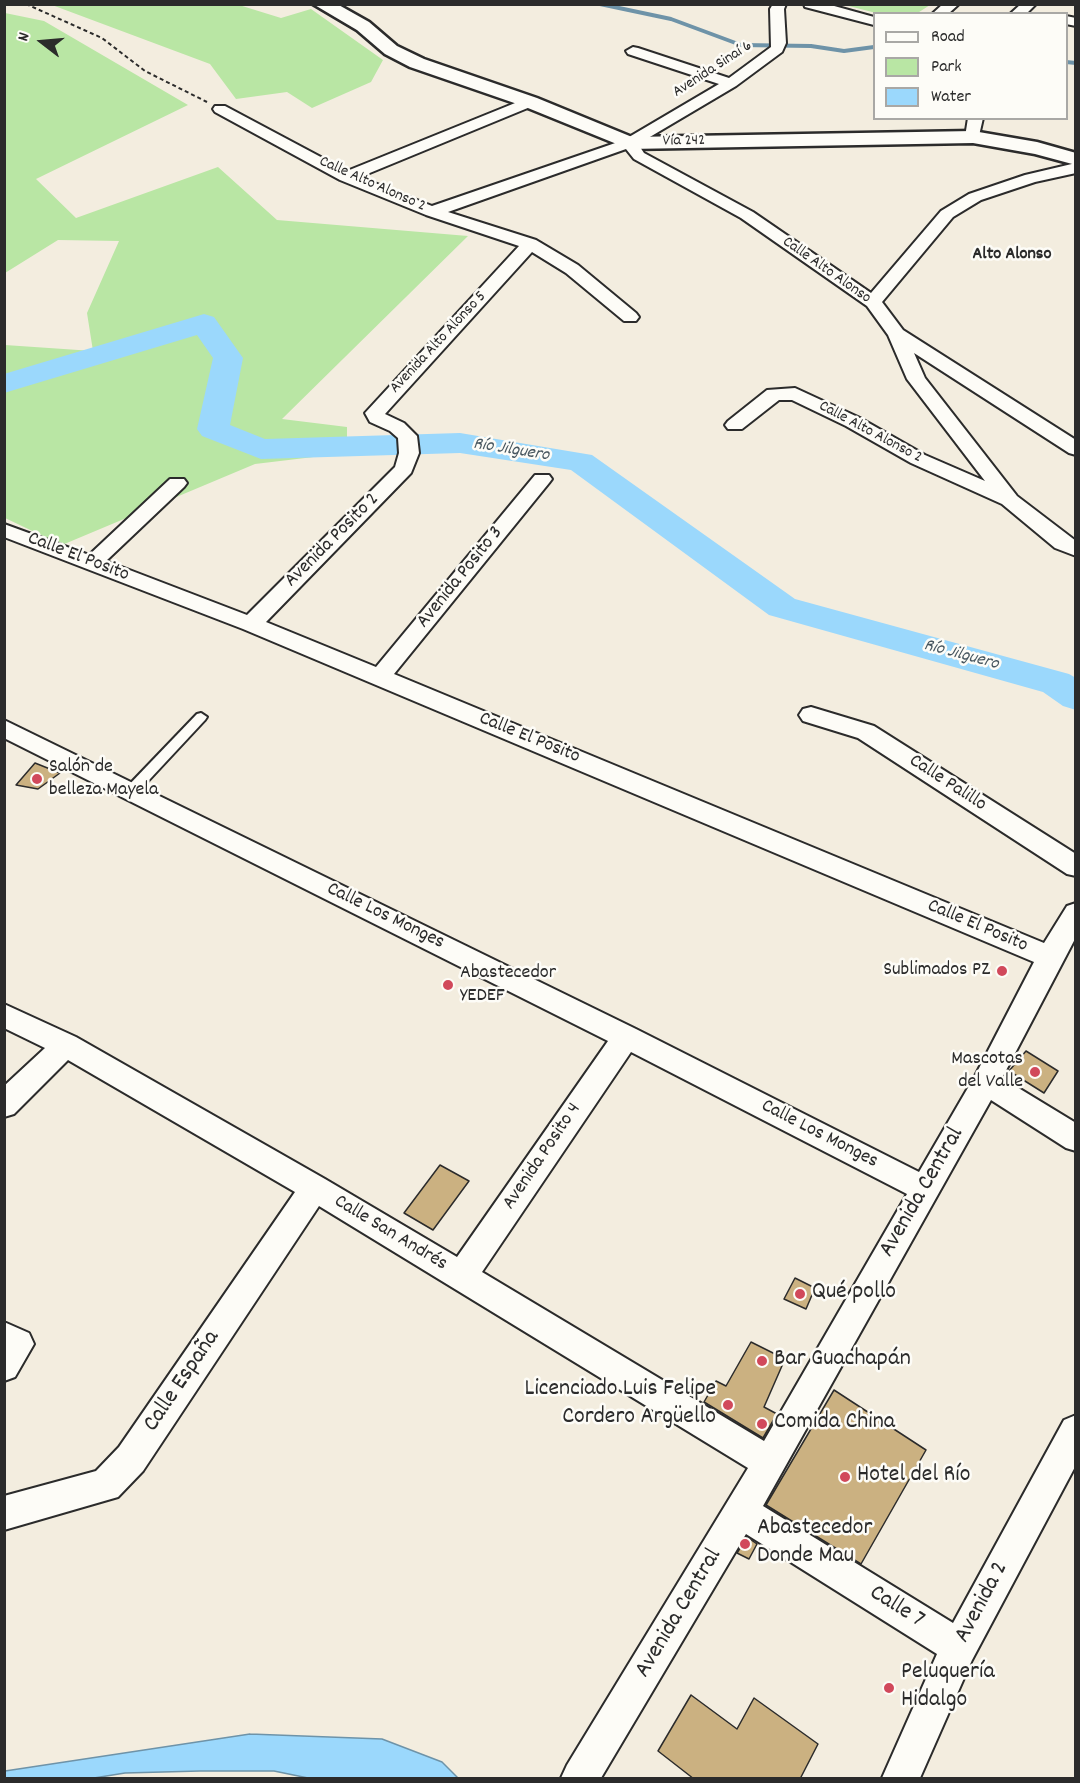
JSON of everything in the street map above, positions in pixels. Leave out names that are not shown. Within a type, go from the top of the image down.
[{"type":"main road","name":"Vía 242","points":[[321,4],[346,15],[392,50],[417,63],[530,102],[629,143],[974,128],[1027,146],[1076,159]]},
{"type":"street","name":"Avenida Sinaí 6","points":[[432,212],[629,143],[730,83],[777,49],[779,43],[777,9],[780,4]]},
{"type":"street","points":[[810,4],[873,21]]},
{"type":"street","points":[[633,51],[730,83]]},
{"type":"street","points":[[346,177],[530,102]]},
{"type":"street","name":"Calle Alto Alonso 2","points":[[220,109],[346,177],[432,212],[530,244],[572,269],[630,317]]},
{"type":"street","name":"Calle Alto Alonso","points":[[629,143],[639,156],[747,215],[873,302],[897,334],[916,379],[1010,500],[1062,543],[1076,550]]},
{"type":"street","points":[[873,302],[947,214],[975,196],[1031,178],[1076,168]]},
{"type":"street","name":"Avenida Alto Alonso 5","points":[[408,445],[397,427],[377,418],[375,413],[530,244]]},
{"type":"street","points":[[897,334],[1076,449]]},
{"type":"street","name":"Calle Alto Alonso 2","points":[[735,425],[774,394],[795,393],[853,422],[918,459],[1010,500]]},
{"type":"street","name":"Avenida Posito 2","points":[[251,624],[404,470],[408,445]]},
{"type":"street","name":"Avenida Posito 3","points":[[380,677],[543,479]]},
{"type":"street","points":[[91,564],[177,483]]},
{"type":"street","name":"Calle El Posito","points":[[4,530],[251,624],[1050,957]]},
{"type":"street","name":"Calle Palillo","points":[[811,715],[866,732],[1076,867]]},
{"type":"street","name":"Calle Los Monges","points":[[4,728],[626,1037],[925,1189]]},
{"type":"street","name":"Avenida Central","points":[[580,1779],[742,1512],[986,1082],[1050,957],[1076,913]]},
{"type":"street","name":"Calle San Andrés","points":[[4,1015],[66,1045],[315,1188],[770,1463]]},
{"type":"street","name":"Avenida Posito 4","points":[[461,1277],[626,1037]]},
{"type":"street","points":[[4,1105],[66,1045]]},
{"type":"street","points":[[986,1082],[1076,1139]]},
{"type":"street","name":"Calle España","points":[[4,1513],[106,1485],[131,1459],[315,1188]]},
{"type":"street","points":[[4,1337],[18,1344],[4,1366]]},
{"type":"street","name":"Avenida 2","points":[[901,1779],[959,1647],[1076,1431]]},
{"type":"street","name":"Calle 7","points":[[742,1512],[959,1647]]},
{"type":"lane","points":[[131,791],[201,717]]},
{"type":"path","points":[[26,4],[102,38],[145,71],[220,109]]},
{"type":"green space","points":[[52,5],[239,5],[281,18],[311,9],[383,60],[371,82],[312,108],[287,92],[236,99],[210,64]]},
{"type":"green space","points":[[845,5],[930,5],[919,12],[873,12]]},
{"type":"green space","points":[[5,13],[44,21],[188,105],[36,179],[76,218],[218,167],[277,220],[468,236],[282,419],[347,427],[347,453],[255,464],[62,545],[5,518],[5,345],[93,351],[87,313],[119,241],[58,240],[5,273]]},
{"type":"water","points":[[250,1734],[382,1739],[442,1762],[458,1778],[308,1778],[274,1771],[200,1771],[125,1773],[94,1778],[5,1778],[5,1771]]},
{"type":"building","name":"Salón de belleza Mayela","points":[[35,763],[60,773],[38,789],[16,785]]},
{"type":"building","name":"Mascotas del Valle","points":[[1026,1051],[1058,1071],[1044,1093],[1009,1071]]},
{"type":"building","points":[[440,1165],[469,1181],[433,1230],[404,1213]]},
{"type":"building","name":"Qué pollo","points":[[795,1278],[815,1288],[806,1309],[784,1299]]},
{"type":"building","points":[[751,1342],[785,1359],[764,1407],[777,1414],[763,1438],[704,1402],[716,1381],[726,1386]]},
{"type":"building","name":"Hotel del Río","points":[[834,1390],[926,1450],[861,1564],[766,1505]]},
{"type":"building","points":[[747,1537],[757,1544],[749,1559],[737,1553]]},
{"type":"building","points":[[691,1695],[737,1729],[754,1698],[818,1744],[800,1779],[694,1779],[658,1751]]},
{"type":"waterway","points":[[600,4],[671,19],[741,45],[811,46],[844,51],[873,47]]},
{"type":"waterway","points":[[1068,62],[1076,63]]},
{"type":"waterway","name":"Río Jilguero","points":[[4,384],[204,323],[228,358],[213,429],[261,449],[460,443],[581,462],[782,607],[1056,683],[1076,697]]},
{"type":"place","name":"Salón de belleza Mayela","points":[[37,779]]},
{"type":"place","name":"Sublimados PZ","points":[[1002,971]]},
{"type":"place","name":"Abastecedor YEDEF","points":[[448,985]]},
{"type":"place","name":"Mascotas del Valle","points":[[1035,1072]]},
{"type":"place","name":"Qué pollo","points":[[800,1294]]},
{"type":"place","name":"Bar Guachapán","points":[[762,1361]]},
{"type":"place","name":"Licenciado Luis Felipe Cordero Argüello","points":[[728,1405]]},
{"type":"place","name":"Comida China","points":[[762,1424]]},
{"type":"place","name":"Hotel del Río","points":[[845,1477]]},
{"type":"place","name":"Abastecedor Donde Mau","points":[[745,1544]]},
{"type":"place","name":"Peluquería Hidalgo","points":[[889,1688]]},
{"type":"district","name":"Alto Alonso","points":[[1012,256]]}]
